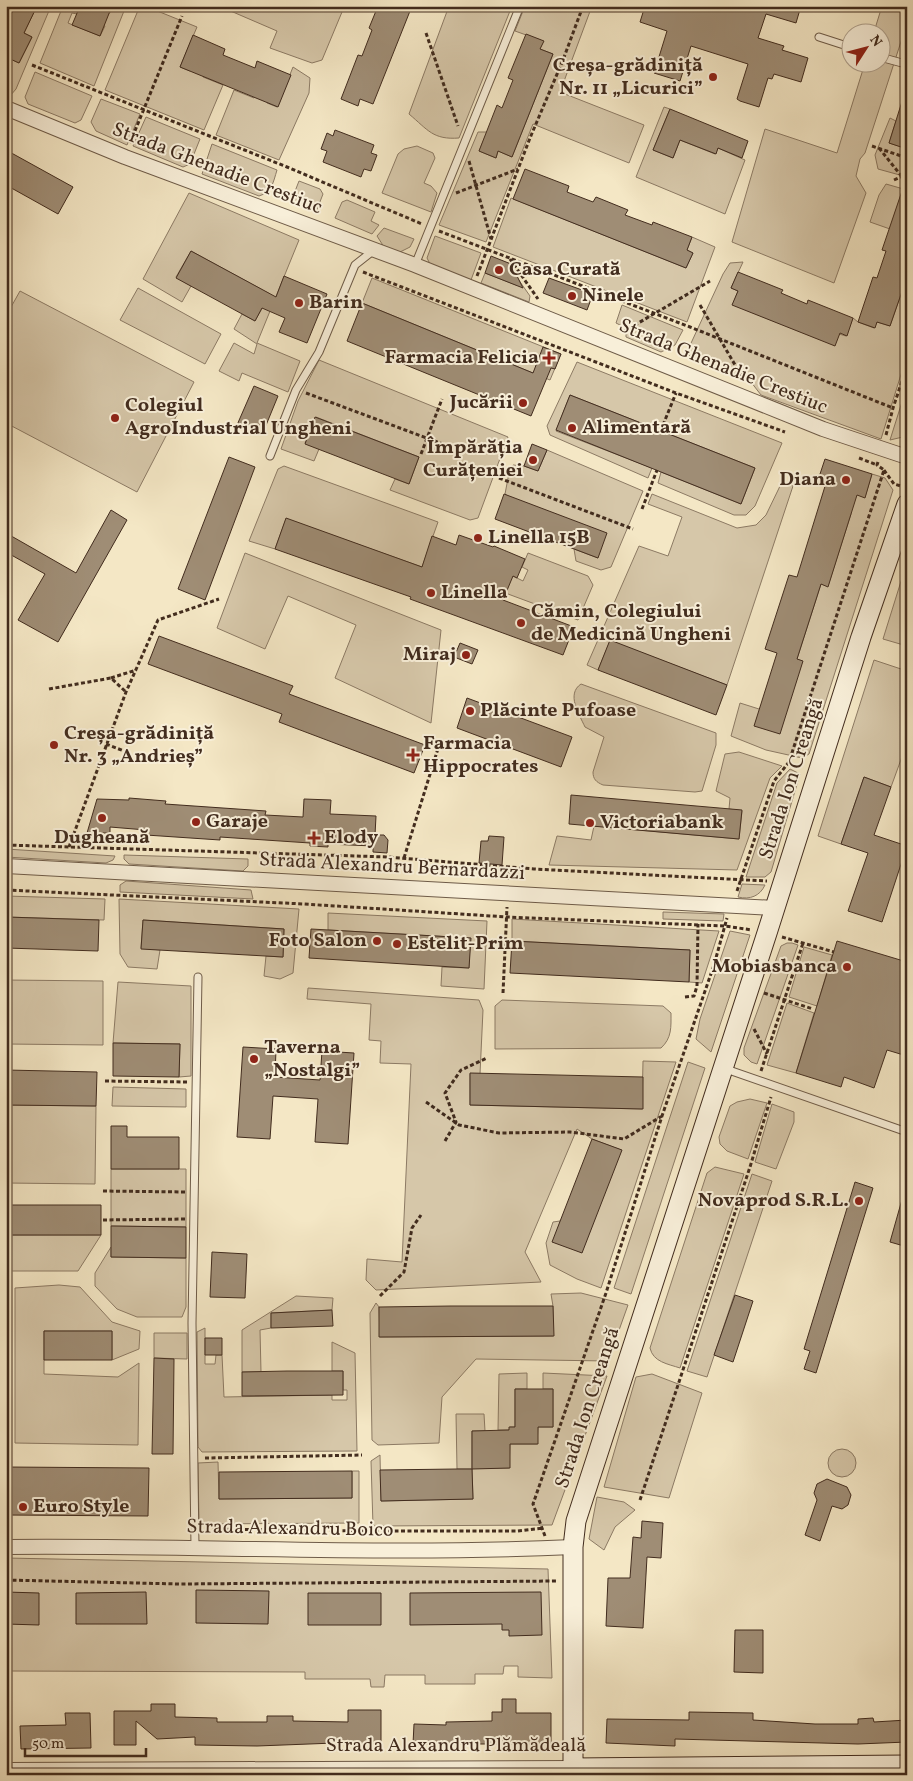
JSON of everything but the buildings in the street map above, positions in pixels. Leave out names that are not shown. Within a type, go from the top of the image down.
[{"type":"street","name":"Strada Ghenadie Crestiuc","points":[[6,108],[125,157],[415,265],[823,429],[907,457]]},
{"type":"street","name":"Strada Ion Creangă","points":[[573,1771],[573,1547],[576,1520],[858,647],[907,504]]},
{"type":"street","name":"Strada Alexandru Bernardazzi","points":[[6,866],[775,908]]},
{"type":"street","name":"Strada Alexandru Boico","points":[[6,1547],[195,1547],[364,1551],[573,1547]]},
{"type":"street","name":"Strada Alexandru Plămădeală","points":[[6,1770],[573,1771],[907,1765]]},
{"type":"lane","points":[[415,265],[520,6]]},
{"type":"lane","points":[[819,37],[840,44]]},
{"type":"lane","points":[[890,60],[902,63]]},
{"type":"lane","points":[[270,456],[296,390],[319,352],[353,268],[374,250]]},
{"type":"lane","points":[[195,1547],[192,1324],[198,977]]},
{"type":"lane","points":[[723,1068],[907,1132]]},
{"type":"path","points":[[472,288],[563,60],[582,6]]},
{"type":"path","points":[[125,157],[182,16]]},
{"type":"path","points":[[426,33],[464,142],[491,240]]},
{"type":"path","points":[[32,65],[287,167],[430,227],[893,408]]},
{"type":"path","points":[[872,146],[907,158]]},
{"type":"path","points":[[879,148],[907,183]]},
{"type":"path","points":[[442,198],[518,169]]},
{"type":"path","points":[[894,180],[907,174]]},
{"type":"path","points":[[510,258],[539,300]]},
{"type":"path","points":[[353,268],[676,393],[788,433]]},
{"type":"path","points":[[607,366],[620,334],[710,281]]},
{"type":"path","points":[[700,305],[758,403]]},
{"type":"path","points":[[877,465],[907,366]]},
{"type":"path","points":[[296,390],[448,446]]},
{"type":"path","points":[[664,425],[676,393]]},
{"type":"path","points":[[422,454],[442,399]]},
{"type":"path","points":[[851,455],[877,465],[884,470],[894,484],[907,488]]},
{"type":"path","points":[[642,509],[657,470]]},
{"type":"path","points":[[533,1504],[603,1303],[662,1116],[714,965],[731,906],[774,781],[789,762],[884,470]]},
{"type":"path","points":[[499,478],[633,529]]},
{"type":"path","points":[[69,847],[126,692],[158,620],[219,599]]},
{"type":"path","points":[[49,689],[112,678],[136,670]]},
{"type":"path","points":[[112,678],[126,692]]},
{"type":"path","points":[[404,858],[440,742]]},
{"type":"path","points":[[106,744],[129,753]]},
{"type":"path","points":[[6,845],[404,858],[509,867],[783,882]]},
{"type":"path","points":[[503,994],[509,867]]},
{"type":"path","points":[[6,890],[304,904],[507,917],[725,926],[767,933],[834,952]]},
{"type":"path","points":[[685,997],[694,996],[698,986],[698,924]]},
{"type":"path","points":[[758,1081],[803,944]]},
{"type":"path","points":[[762,992],[814,1008]]},
{"type":"path","points":[[752,1024],[767,1054]]},
{"type":"path","points":[[456,1122],[445,1093],[461,1070],[487,1058]]},
{"type":"path","points":[[105,1081],[196,1082]]},
{"type":"path","points":[[640,1500],[750,1167],[774,1086]]},
{"type":"path","points":[[426,1102],[459,1125],[499,1133],[570,1132],[624,1139],[662,1116]]},
{"type":"path","points":[[445,1141],[456,1122]]},
{"type":"path","points":[[104,1191],[194,1192]]},
{"type":"path","points":[[380,1296],[404,1272],[412,1228],[421,1215]]},
{"type":"path","points":[[103,1220],[194,1219]]},
{"type":"path","points":[[194,1459],[362,1455]]},
{"type":"path","points":[[195,1528],[366,1531],[517,1531],[544,1528]]},
{"type":"path","points":[[6,1580],[180,1584],[573,1581]]},
{"type":"shaded area","points":[[37,6],[51,6],[16,89],[10,96],[6,96],[6,57],[19,63],[32,37],[24,33]]},
{"type":"shaded area","points":[[63,6],[80,6],[77,14],[72,13],[68,23],[100,36],[105,26],[100,24],[105,12],[110,13],[112,6],[126,6],[94,86],[40,63]]},
{"type":"shaded area","points":[[145,6],[197,27],[180,67],[190,71],[192,68],[204,73],[203,77],[223,85],[204,130],[105,90],[139,8]]},
{"type":"shaded area","points":[[219,6],[329,6],[342,12],[322,60],[312,63],[270,48],[277,31]]},
{"type":"shaded area","points":[[449,6],[512,6],[459,138],[437,136],[409,114]]},
{"type":"shaded area","points":[[525,6],[592,6],[560,92],[644,125],[629,163],[533,124],[486,242],[439,225],[478,132],[487,132],[479,151],[496,158],[498,151],[512,157],[553,54],[540,49],[543,41],[515,31]]},
{"type":"shaded area","points":[[882,6],[907,6],[907,23],[865,153],[860,159],[856,176],[866,193],[834,283],[732,242],[765,129],[837,153],[862,72],[890,72],[890,22],[877,22]]},
{"type":"shaded area","points":[[293,67],[310,78],[309,93],[279,160],[216,135],[234,90],[254,98],[257,93],[269,99],[267,103],[277,107]]},
{"type":"shaded area","points":[[35,72],[92,96],[81,120],[75,123],[28,104],[25,97]]},
{"type":"shaded area","points":[[101,99],[140,114],[127,145],[96,131],[91,122]]},
{"type":"shaded area","points":[[664,107],[670,109],[653,150],[673,158],[680,140],[715,154],[718,148],[745,160],[725,214],[636,177]]},
{"type":"shaded area","points":[[146,117],[200,139],[190,164],[183,167],[133,146]]},
{"type":"shaded area","points":[[890,118],[896,121],[889,143],[905,148],[907,144],[907,177],[878,169],[875,155]]},
{"type":"shaded area","points":[[212,144],[277,170],[273,183],[267,192],[259,196],[202,174]]},
{"type":"shaded area","points":[[417,146],[433,153],[435,158],[424,183],[431,186],[437,193],[431,212],[382,193],[398,154],[404,149]]},
{"type":"shaded area","points":[[299,181],[320,189],[323,194],[316,212],[295,203],[292,199]]},
{"type":"shaded area","points":[[886,184],[907,190],[890,229],[870,222],[879,195]]},
{"type":"shaded area","points":[[189,193],[299,240],[257,343],[300,361],[288,392],[242,373],[239,381],[219,371],[234,343],[254,354],[257,344],[234,329],[242,314],[255,321],[270,294],[191,251],[176,277],[191,286],[182,302],[143,279]]},
{"type":"shaded area","points":[[511,198],[686,268],[693,253],[687,250],[692,237],[715,247],[687,322],[493,247]]},
{"type":"shaded area","points":[[347,200],[375,212],[371,221],[379,225],[372,234],[335,218],[342,202]]},
{"type":"shaded area","points":[[384,228],[414,239],[410,247],[400,252],[384,247],[377,236]]},
{"type":"shaded area","points":[[435,236],[481,253],[471,280],[430,264],[427,258]]},
{"type":"shaded area","points":[[743,262],[731,288],[738,291],[733,304],[846,336],[853,318],[874,328],[877,322],[890,326],[907,277],[907,355],[881,439],[761,395],[751,382],[686,354],[723,274],[730,263]]},
{"type":"shaded area","points":[[485,273],[516,285],[518,279],[530,296],[529,302],[481,283]]},
{"type":"shaded area","points":[[372,278],[561,354],[550,380],[362,303]]},
{"type":"shaded area","points":[[138,288],[221,334],[205,364],[120,320]]},
{"type":"shaded area","points":[[20,291],[194,382],[137,492],[6,423],[6,316]]},
{"type":"shaded area","points":[[622,305],[683,330],[675,345],[661,352],[626,337],[626,328],[616,323]]},
{"type":"shaded area","points":[[319,360],[508,437],[478,518],[470,520],[390,490],[395,479],[409,484],[419,457],[316,417],[305,443],[319,449],[314,461],[281,449],[298,401]]},
{"type":"shaded area","points":[[577,362],[782,443],[755,506],[746,515],[734,515],[658,483],[661,472],[741,504],[755,468],[570,395],[556,431],[652,468],[648,478],[550,435],[547,426]]},
{"type":"shaded area","points":[[907,386],[907,436],[890,440]]},
{"type":"shaded area","points":[[547,450],[643,491],[611,567],[601,570],[576,561],[574,549],[598,558],[505,494],[509,473],[513,465],[524,466],[538,471]]},
{"type":"shaded area","points":[[284,466],[438,522],[422,567],[286,519],[275,549],[249,541],[278,469]]},
{"type":"shaded area","points":[[872,474],[885,478],[893,490],[809,754],[802,758],[766,750],[731,736],[740,703],[759,709],[802,661],[797,659],[821,584],[828,586],[851,514],[849,492],[865,497]]},
{"type":"shaded area","points":[[787,483],[793,486],[727,685],[610,641],[598,670],[587,665],[639,546],[668,556],[682,517],[648,504],[652,494],[737,528],[756,525],[766,515],[781,484]]},
{"type":"shaded area","points":[[245,553],[441,630],[431,723],[335,678],[356,625],[288,596],[265,649],[217,628]]},
{"type":"shaded area","points":[[528,553],[588,576],[593,585],[578,620],[473,581],[513,576],[523,581],[528,570],[522,567]]},
{"type":"shaded area","points":[[907,562],[907,646],[883,639]]},
{"type":"shaded area","points":[[874,660],[907,671],[907,743],[891,787],[864,777],[841,844],[818,836]]},
{"type":"shaded area","points":[[581,684],[716,733],[716,745],[702,791],[603,785],[597,781],[594,778],[593,772],[604,737],[585,727],[577,710],[574,693]]},
{"type":"shaded area","points":[[739,752],[782,766],[770,778],[737,870],[549,865],[557,836],[591,840],[594,826],[739,839],[742,811],[729,809],[730,798],[716,791],[725,754]]},
{"type":"shaded area","points":[[790,769],[800,774],[771,872],[765,877],[746,877],[777,783]]},
{"type":"shaded area","points":[[6,849],[115,856],[113,860],[106,863],[6,857]]},
{"type":"shaded area","points":[[124,855],[248,859],[248,866],[243,871],[129,864],[124,859]]},
{"type":"shaded area","points":[[126,881],[251,890],[253,899],[120,892],[120,885]]},
{"type":"shaded area","points":[[742,884],[765,885],[757,894],[742,898],[738,897]]},
{"type":"shaded area","points":[[6,896],[105,899],[104,920],[6,917]]},
{"type":"shaded area","points":[[119,899],[299,909],[293,973],[280,979],[264,976],[266,956],[283,957],[284,929],[143,920],[141,948],[160,950],[157,969],[128,967],[120,954]]},
{"type":"shaded area","points":[[663,912],[724,914],[723,921],[663,919]]},
{"type":"shaded area","points":[[328,913],[487,921],[484,989],[441,986],[442,967],[469,968],[470,938],[328,930]]},
{"type":"shaded area","points":[[512,919],[719,931],[702,983],[689,982],[690,950],[512,941]]},
{"type":"shaded area","points":[[730,931],[750,935],[711,1052],[696,1039],[700,1019]]},
{"type":"shaded area","points":[[787,943],[798,945],[757,1064],[751,1062],[744,1055],[744,1048],[781,946]]},
{"type":"shaded area","points":[[804,947],[832,955],[817,1006],[789,997]]},
{"type":"shaded area","points":[[6,980],[103,981],[103,1045],[6,1044]]},
{"type":"shaded area","points":[[118,982],[191,986],[191,1076],[179,1077],[180,1044],[113,1043]]},
{"type":"shaded area","points":[[308,988],[479,1000],[483,1010],[480,1074],[470,1074],[470,1105],[642,1109],[643,1061],[676,1062],[601,1288],[577,1279],[550,1265],[546,1243],[553,1222],[560,1221],[621,1150],[592,1139],[577,1129],[525,1252],[541,1282],[376,1290],[366,1280],[367,1259],[402,1262],[411,1064],[380,1063],[381,1041],[369,1040],[371,1004],[307,999]]},
{"type":"shaded area","points":[[502,1000],[663,1006],[671,1013],[670,1032],[665,1044],[661,1048],[495,1049],[495,1006]]},
{"type":"shaded area","points":[[787,1003],[814,1013],[796,1073],[767,1065]]},
{"type":"shaded area","points":[[688,1062],[705,1068],[631,1294],[614,1288]]},
{"type":"shaded area","points":[[113,1087],[186,1089],[186,1107],[112,1106]]},
{"type":"shaded area","points":[[750,1099],[767,1103],[748,1159],[727,1151],[720,1144],[719,1137],[730,1106]]},
{"type":"shaded area","points":[[772,1104],[794,1112],[794,1122],[776,1169],[755,1162]]},
{"type":"shaded area","points":[[6,1105],[96,1106],[95,1184],[6,1183]]},
{"type":"shaded area","points":[[715,1167],[744,1174],[680,1368],[666,1364],[658,1359],[650,1348],[707,1173]]},
{"type":"shaded area","points":[[111,1169],[186,1169],[186,1227],[111,1226]]},
{"type":"shaded area","points":[[752,1174],[772,1181],[707,1377],[687,1371]]},
{"type":"shaded area","points":[[6,1235],[101,1235],[78,1271],[6,1271]]},
{"type":"shaded area","points":[[111,1247],[111,1257],[186,1258],[186,1307],[182,1317],[137,1317],[117,1309],[95,1286],[95,1273]]},
{"type":"shaded area","points":[[59,1285],[80,1287],[112,1322],[140,1331],[139,1349],[112,1360],[112,1331],[44,1331],[44,1374],[118,1377],[139,1363],[138,1445],[15,1443],[15,1288]]},
{"type":"shaded area","points":[[581,1293],[628,1305],[608,1361],[476,1359],[442,1397],[439,1443],[378,1445],[372,1440],[370,1313],[376,1303],[379,1307],[380,1337],[553,1336],[551,1294]]},
{"type":"shaded area","points":[[296,1296],[333,1298],[332,1310],[271,1313],[271,1328],[260,1330],[261,1372],[242,1372],[242,1330]]},
{"type":"shaded area","points":[[205,1328],[205,1364],[215,1364],[216,1355],[222,1355],[224,1397],[332,1395],[332,1400],[347,1400],[347,1390],[343,1390],[343,1371],[332,1371],[332,1342],[355,1353],[357,1451],[202,1452],[198,1447],[197,1332]]},
{"type":"shaded area","points":[[154,1333],[187,1333],[187,1359],[154,1358]]},
{"type":"shaded area","points":[[527,1373],[527,1389],[515,1389],[515,1427],[510,1427],[509,1430],[498,1430],[499,1374]]},
{"type":"shaded area","points":[[543,1373],[607,1376],[552,1525],[373,1526],[371,1461],[380,1455],[381,1501],[473,1499],[472,1469],[457,1469],[456,1414],[484,1414],[485,1431],[472,1431],[472,1468],[509,1468],[510,1444],[537,1444],[538,1427],[553,1427],[553,1389],[543,1389]]},
{"type":"shaded area","points":[[652,1374],[702,1393],[669,1498],[604,1487],[636,1377]]},
{"type":"shaded area","points":[[842,1449],[852,1453],[856,1463],[852,1473],[842,1477],[832,1473],[828,1463],[832,1453]]},
{"type":"shaded area","points":[[218,1462],[219,1499],[352,1498],[352,1471],[359,1471],[359,1523],[199,1524],[198,1463]]},
{"type":"shaded area","points":[[597,1497],[624,1502],[635,1510],[615,1527],[604,1550],[589,1539]]},
{"type":"shaded area","points":[[6,1558],[548,1569],[552,1678],[518,1677],[518,1666],[504,1666],[503,1674],[475,1674],[475,1684],[425,1684],[425,1675],[385,1675],[384,1687],[371,1687],[370,1679],[305,1679],[305,1672],[6,1671]]},
{"type":"place","name":"Creșa-grădiniță Nr. 11 „Licurici”","points":[[713,77]]},
{"type":"place","name":"Casa Curată","points":[[499,270]]},
{"type":"place","name":"Ninele","points":[[572,296]]},
{"type":"place","name":"Barin","points":[[299,303]]},
{"type":"place","name":"Farmacia Felicia","points":[[549,358]]},
{"type":"place","name":"Jucării","points":[[523,403]]},
{"type":"place","name":"Colegiul AgroIndustrial Ungheni","points":[[115,418]]},
{"type":"place","name":"Alimentară","points":[[572,428]]},
{"type":"place","name":"Împărăția Curățeniei","points":[[533,460]]},
{"type":"place","name":"Diana","points":[[846,480]]},
{"type":"place","name":"Linella 15B","points":[[478,538]]},
{"type":"place","name":"Linella","points":[[431,593]]},
{"type":"place","name":"Cămin, Colegiului de Medicină Ungheni","points":[[521,623]]},
{"type":"place","name":"Miraj","points":[[466,655]]},
{"type":"place","name":"Plăcinte Pufoase","points":[[470,711]]},
{"type":"place","name":"Creșa-grădiniță Nr. 3 „Andrieș”","points":[[54,745]]},
{"type":"place","name":"Farmacia Hippocrates","points":[[413,755]]},
{"type":"place","name":"Dugheană","points":[[102,818]]},
{"type":"place","name":"Garaje","points":[[196,822]]},
{"type":"place","name":"Victoriabank","points":[[590,823]]},
{"type":"place","name":"Elody","points":[[314,838]]},
{"type":"place","name":"Foto Salon","points":[[377,941]]},
{"type":"place","name":"Estelit-Prim","points":[[397,944]]},
{"type":"place","name":"Mobiasbanca","points":[[847,967]]},
{"type":"place","name":"Taverna „Nostalgi”","points":[[254,1059]]},
{"type":"place","name":"Novaprod S.R.L.","points":[[859,1201]]},
{"type":"place","name":"Euro Style","points":[[23,1507]]}]
